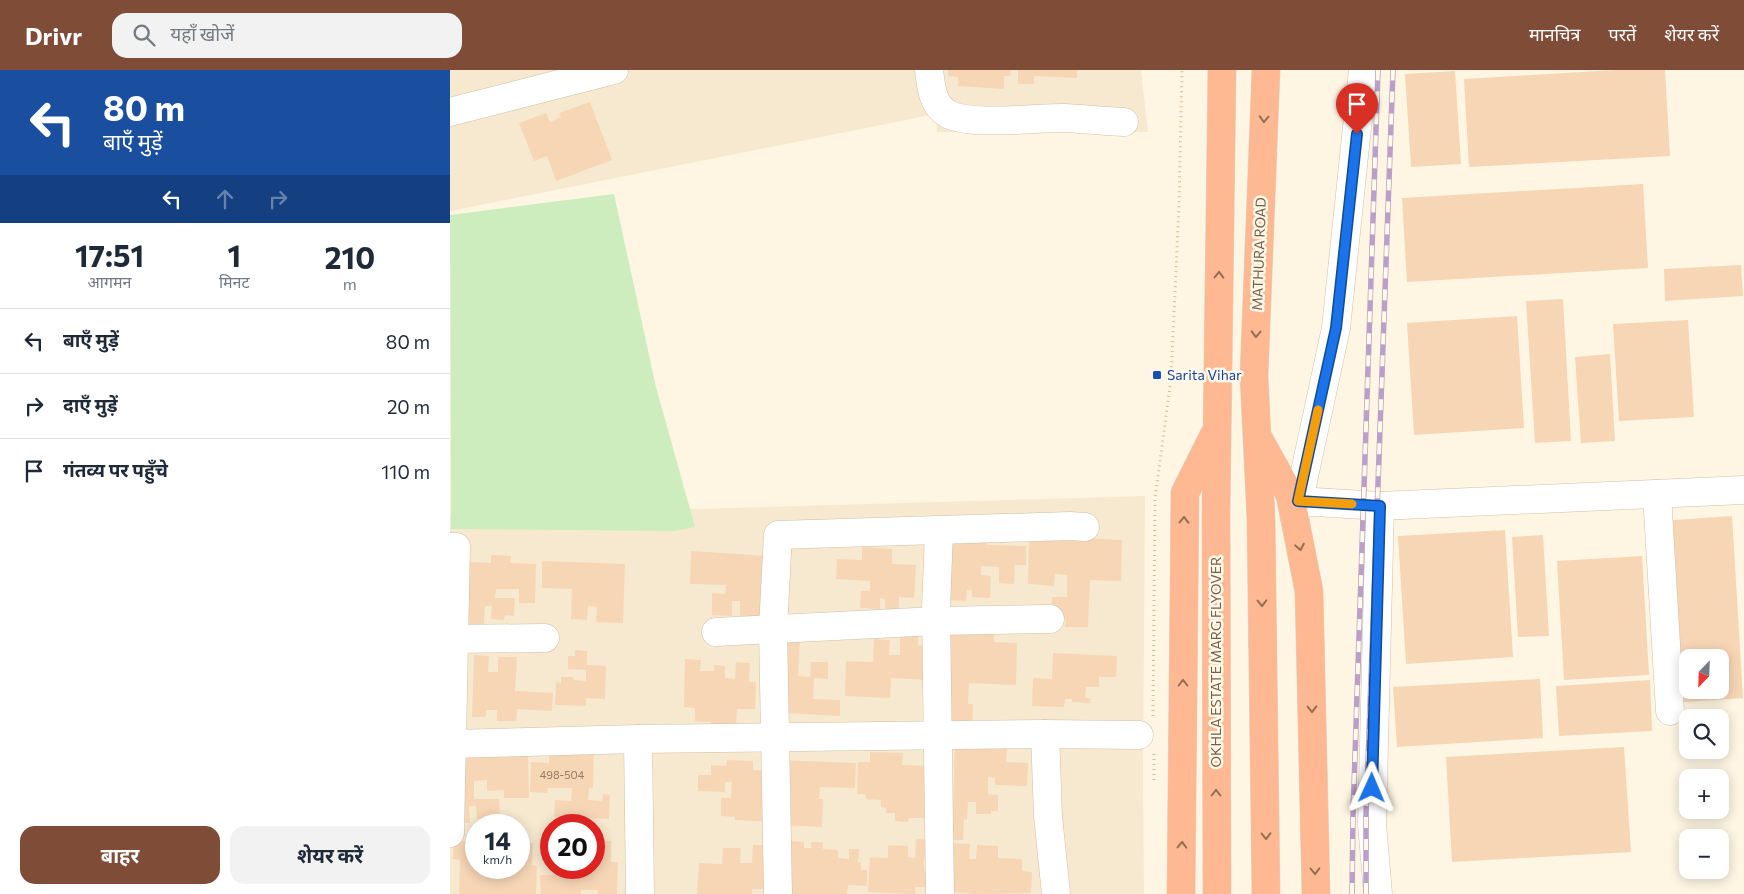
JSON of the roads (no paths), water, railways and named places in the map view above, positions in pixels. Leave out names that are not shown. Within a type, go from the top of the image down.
[{"type":"highway","points":[[1181,894],[1185,493],[1217,429],[1222,70]]},
{"type":"highway","name":"MATHURA ROAD","points":[[1258,438],[1254,376],[1266,70]]},
{"type":"highway","name":"OKHLA ESTATE MARG FLYOVER","points":[[1217,429],[1217,894]]},
{"type":"highway","points":[[1258,438],[1290,495],[1296,510],[1309,591],[1316,894]]},
{"type":"highway","points":[[1258,438],[1261,519],[1266,894]]},
{"type":"street","points":[[450,112],[584,74],[614,70]]},
{"type":"street","points":[[929,70],[931,92],[934,98],[947,113],[965,120],[1063,118],[1124,122]]},
{"type":"street","points":[[1363,70],[1336,328],[1296,510],[1744,490]]},
{"type":"street","points":[[1657,494],[1670,711]]},
{"type":"street","points":[[1378,894],[1372,824],[1380,506]]},
{"type":"street","points":[[778,894],[773,628],[778,535],[1085,527]]},
{"type":"street","points":[[939,531],[936,621],[936,736],[940,894]]},
{"type":"street","points":[[450,547],[456,547],[450,833]]},
{"type":"street","points":[[716,632],[936,621],[1050,619]]},
{"type":"street","points":[[453,639],[545,638]]},
{"type":"street","points":[[451,744],[638,739],[1045,734],[1146,730]]},
{"type":"street","points":[[1045,734],[1048,816],[1056,894]]},
{"type":"street","points":[[638,739],[640,894]]},
{"type":"railway","points":[[1352,894],[1378,70]]},
{"type":"railway","points":[[1366,894],[1366,816],[1393,70]]},
{"type":"place","name":"Sarita Vihar","points":[[1157,375]]}]
